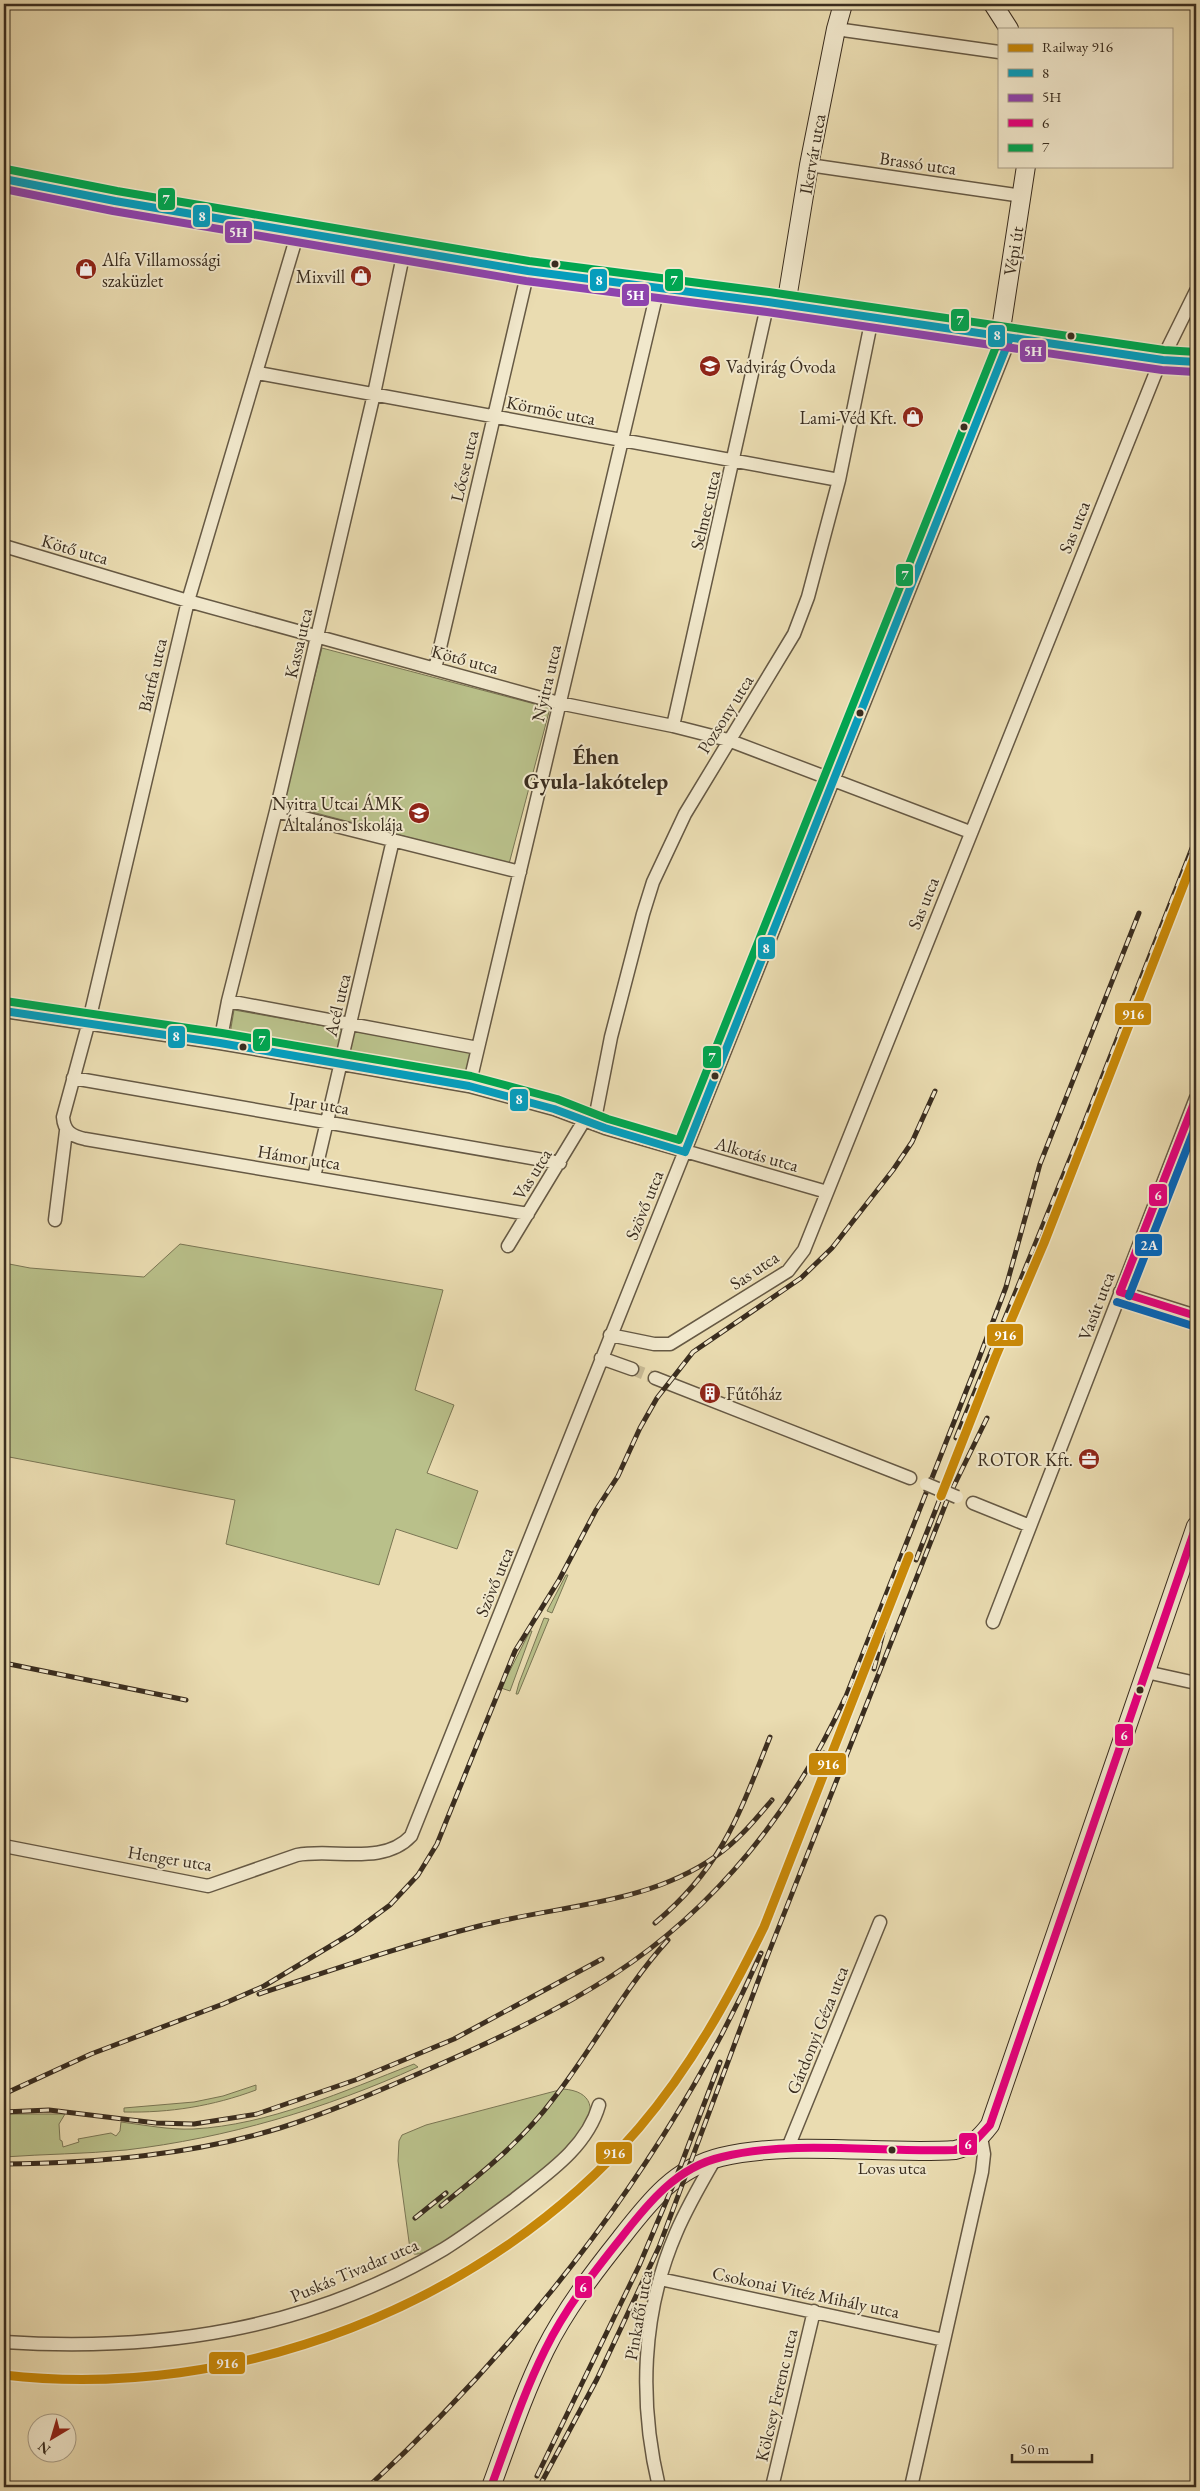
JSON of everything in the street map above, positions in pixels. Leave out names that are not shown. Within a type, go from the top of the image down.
[{"type":"street","name":"Ikervár utca","points":[[787,299],[809,165],[836,29],[843,4]]},
{"type":"street","points":[[994,4],[1008,28]]},
{"type":"street","points":[[836,29],[998,52]]},
{"type":"street","name":"Brassó utca","points":[[809,165],[1022,196]]},
{"type":"street","name":"Vépi út","points":[[1005,337],[1026,168]]},
{"type":"street","points":[[4,179],[115,201],[528,271],[768,302],[787,299],[872,318],[1162,360],[1196,362]]},
{"type":"street","name":"Bártfa utca","points":[[55,1220],[66,1131],[63,1117],[88,1025],[188,601],[258,373],[298,232]]},
{"type":"street","name":"Kassa utca","points":[[220,1043],[228,1001],[318,637],[374,394],[404,250]]},
{"type":"street","name":"Lőcse utca","points":[[435,669],[528,271]]},
{"type":"street","name":"Nyitra utca","points":[[469,1086],[658,288]]},
{"type":"street","points":[[1195,294],[1196,317]]},
{"type":"street","name":"Sas utca","points":[[610,1335],[654,1344],[670,1344],[779,1277],[788,1270],[804,1250],[970,832],[1162,360],[1195,294]]},
{"type":"street","name":"Selmec utca","points":[[673,726],[734,462],[768,302]]},
{"type":"street","name":"Pozsony utca","points":[[590,1122],[643,914],[653,882],[685,814],[728,740],[783,654],[802,614],[839,480],[872,318]]},
{"type":"street","name":"Szövő utca","points":[[411,1836],[610,1335],[834,780],[1005,337]]},
{"type":"street","name":"Körmöc utca","points":[[258,373],[839,480]]},
{"type":"street","name":"Kötő utca","points":[[4,546],[188,601],[559,704],[673,726],[728,740],[970,832]]},
{"type":"street","points":[[276,812],[520,872]]},
{"type":"street","name":"Acél utca","points":[[314,1177],[393,840]]},
{"type":"street","points":[[228,1001],[350,1026],[478,1048]]},
{"type":"street","name":"Alkotás utca","points":[[4,1011],[88,1025],[220,1043],[469,1086],[516,1098],[685,1152],[827,1192]]},
{"type":"street","name":"Ipar utca","points":[[73,1078],[560,1163]]},
{"type":"street","name":"Vasút utca","points":[[994,1622],[1196,1098]]},
{"type":"street","name":"Vas utca","points":[[508,1246],[560,1163],[590,1122]]},
{"type":"street","name":"Hámor utca","points":[[66,1131],[74,1137],[85,1139],[528,1214]]},
{"type":"street","points":[[1120,1292],[1196,1316]]},
{"type":"street","points":[[601,1358],[632,1369]]},
{"type":"street","points":[[655,1378],[910,1478]]},
{"type":"street","points":[[926,1484],[957,1497]]},
{"type":"street","points":[[973,1503],[1030,1526]]},
{"type":"street","points":[[491,2487],[525,2393],[554,2333],[576,2298],[651,2199],[665,2185],[689,2170],[715,2159],[739,2154],[787,2150],[931,2152],[955,2150],[968,2146],[981,2137],[996,2112],[1196,1526]]},
{"type":"street","points":[[1146,1672],[1196,1683]]},
{"type":"street","name":"Henger utca","points":[[4,1846],[208,1886],[296,1855],[310,1852],[383,1852],[396,1848],[411,1836]]},
{"type":"street","name":"Gárdonyi Géza utca","points":[[787,2150],[880,1922]]},
{"type":"street","name":"Puskás Tivadar utca","points":[[4,2342],[50,2345],[120,2344],[210,2335],[298,2314],[340,2299],[375,2284],[444,2249],[508,2204],[577,2146],[590,2130],[599,2105]]},
{"type":"street","points":[[911,2487],[982,2172],[984,2154],[981,2137]]},
{"type":"street","name":"Pinkafői utca","points":[[659,2487],[650,2447],[646,2392],[650,2331],[660,2279],[684,2215],[715,2159]]},
{"type":"street","name":"Csokonai Vitéz Mihály utca","points":[[660,2279],[944,2340]]},
{"type":"street","name":"Kölcsey Ferenc utca","points":[[772,2487],[814,2311]]},
{"type":"green space","points":[[322,648],[550,708],[509,864],[282,804]]},
{"type":"green space","points":[[234,1010],[471,1052],[466,1081],[229,1040]]},
{"type":"green space","points":[[180,1244],[443,1290],[415,1390],[454,1405],[427,1473],[478,1491],[457,1549],[396,1529],[379,1585],[226,1544],[235,1500],[4,1456],[4,1263],[30,1268],[144,1277]]},
{"type":"green space","points":[[566,1575],[568,1575],[552,1613],[547,1611]]},
{"type":"green space","points":[[544,1618],[549,1619],[518,1694],[516,1694],[519,1683]]},
{"type":"green space","points":[[530,1631],[532,1631],[510,1691],[501,1688]]},
{"type":"green space","points":[[414,2064],[418,2067],[347,2096],[311,2109],[238,2130],[164,2145],[126,2150],[4,2157],[4,2114],[65,2114],[59,2124],[60,2140],[63,2147],[79,2142],[78,2139],[111,2133],[116,2136],[120,2131],[121,2122],[193,2129],[250,2121],[306,2105]]},
{"type":"green space","points":[[256,2085],[256,2090],[207,2104],[175,2110],[124,2112],[124,2108],[194,2102],[223,2096]]},
{"type":"green space","points":[[563,2089],[581,2094],[589,2104],[589,2117],[581,2133],[527,2183],[473,2224],[427,2251],[414,2254],[410,2249],[398,2161],[399,2141],[402,2135],[426,2125]]},
{"type":"tunnel","points":[[632,1369],[655,1378]]},
{"type":"railway","points":[[956,1438],[1074,1149],[1196,838]]},
{"type":"railway","points":[[843,1704],[1006,1287],[1040,1164],[1139,913]]},
{"type":"railway","points":[[4,2094],[91,2054],[223,2004],[264,1986],[352,1933],[390,1905],[418,1875],[437,1844],[515,1651],[559,1580],[596,1510],[618,1476],[640,1428],[657,1398],[693,1352],[801,1278],[832,1248],[893,1170],[912,1142],[935,1091]]},
{"type":"railway","points":[[539,2487],[597,2379],[659,2247],[767,1957],[948,1498],[987,1418]]},
{"type":"railway","points":[[916,1560],[941,1496]]},
{"type":"railway","points":[[874,1669],[890,1605]]},
{"type":"railway","points":[[4,1663],[186,1700]]},
{"type":"railway","points":[[4,2164],[74,2162],[144,2156],[212,2145],[280,2128],[340,2107],[436,2066],[504,2035],[570,2001],[613,1975],[650,1948],[686,1919],[718,1887],[748,1853],[802,1779],[825,1739],[845,1698]]},
{"type":"railway","points":[[655,1923],[678,1902],[713,1860],[738,1815],[770,1737]]},
{"type":"railway","points":[[816,1773],[824,1753]]},
{"type":"railway","points":[[259,1994],[451,1933],[509,1919],[602,1901],[661,1885],[689,1872],[732,1844],[772,1800]]},
{"type":"railway","points":[[441,2206],[501,2156],[542,2114],[569,2079],[637,1978],[668,1940]]},
{"type":"railway","points":[[368,2487],[427,2430],[485,2369],[539,2306],[591,2240],[640,2171],[685,2100],[725,2027],[761,1953]]},
{"type":"railway","points":[[4,2112],[49,2110],[156,2123],[194,2124],[257,2114],[358,2079],[454,2039],[602,1959]]},
{"type":"railway","points":[[537,2476],[639,2266],[676,2178],[720,2062]]},
{"type":"railway","points":[[415,2218],[446,2193]]},
{"type":"rail line","name":"916","points":[[941,1496],[995,1358],[1044,1243],[1196,853]]},
{"type":"rail line","name":"916","points":[[4,2375],[92,2379],[180,2373],[267,2355],[351,2328],[432,2291],[508,2245],[577,2191],[639,2128],[658,2105],[708,2031],[737,1980],[764,1927],[909,1556]]},
{"type":"transit line","name":"7","points":[[6,169],[117,191],[529,261],[769,292],[1164,350],[1196,352]]},
{"type":"transit line","name":"8","points":[[4,179],[115,201],[528,271],[768,302],[1163,360],[1196,362]]},
{"type":"transit line","name":"5H","points":[[4,189],[113,211],[526,281],[767,312],[1162,370],[1195,372]]},
{"type":"transit line","name":"7","points":[[5,1001],[222,1033],[471,1076],[557,1099],[608,1119],[679,1140],[1001,334]]},
{"type":"transit line","name":"8","points":[[685,1152],[1010,338]]},
{"type":"transit line","name":"8","points":[[4,1011],[220,1043],[469,1086],[554,1109],[605,1128],[685,1152]]},
{"type":"transit line","name":"6","points":[[1120,1292],[1196,1098]]},
{"type":"transit line","name":"2A","points":[[1129,1296],[1196,1125]]},
{"type":"transit line","name":"6","points":[[1120,1292],[1196,1316]]},
{"type":"transit line","name":"2A","points":[[1117,1302],[1193,1326]]},
{"type":"transit line","name":"6","points":[[491,2487],[530,2384],[561,2320],[590,2278],[631,2225],[653,2200],[677,2178],[691,2169],[722,2157],[779,2149],[955,2150],[975,2141],[990,2125],[1196,1526]]},
{"type":"place","name":"Alfa Villamossági szaküzlet","points":[[86,269]]},
{"type":"place","name":"Mixvill","points":[[361,276]]},
{"type":"place","name":"Vadvirág Óvoda","points":[[710,366]]},
{"type":"place","name":"Lami-Véd Kft.","points":[[913,417]]},
{"type":"place","name":"Nyitra Utcai ÁMK Általános Iskolája","points":[[419,813]]},
{"type":"place","name":"Fűtőház","points":[[710,1393]]},
{"type":"place","name":"ROTOR Kft.","points":[[1089,1459]]},
{"type":"place","name":"Lovas utca","points":[[892,2150]]},
{"type":"district","name":"Éhen Gyula-lakótelep","points":[[596,768]]}]
